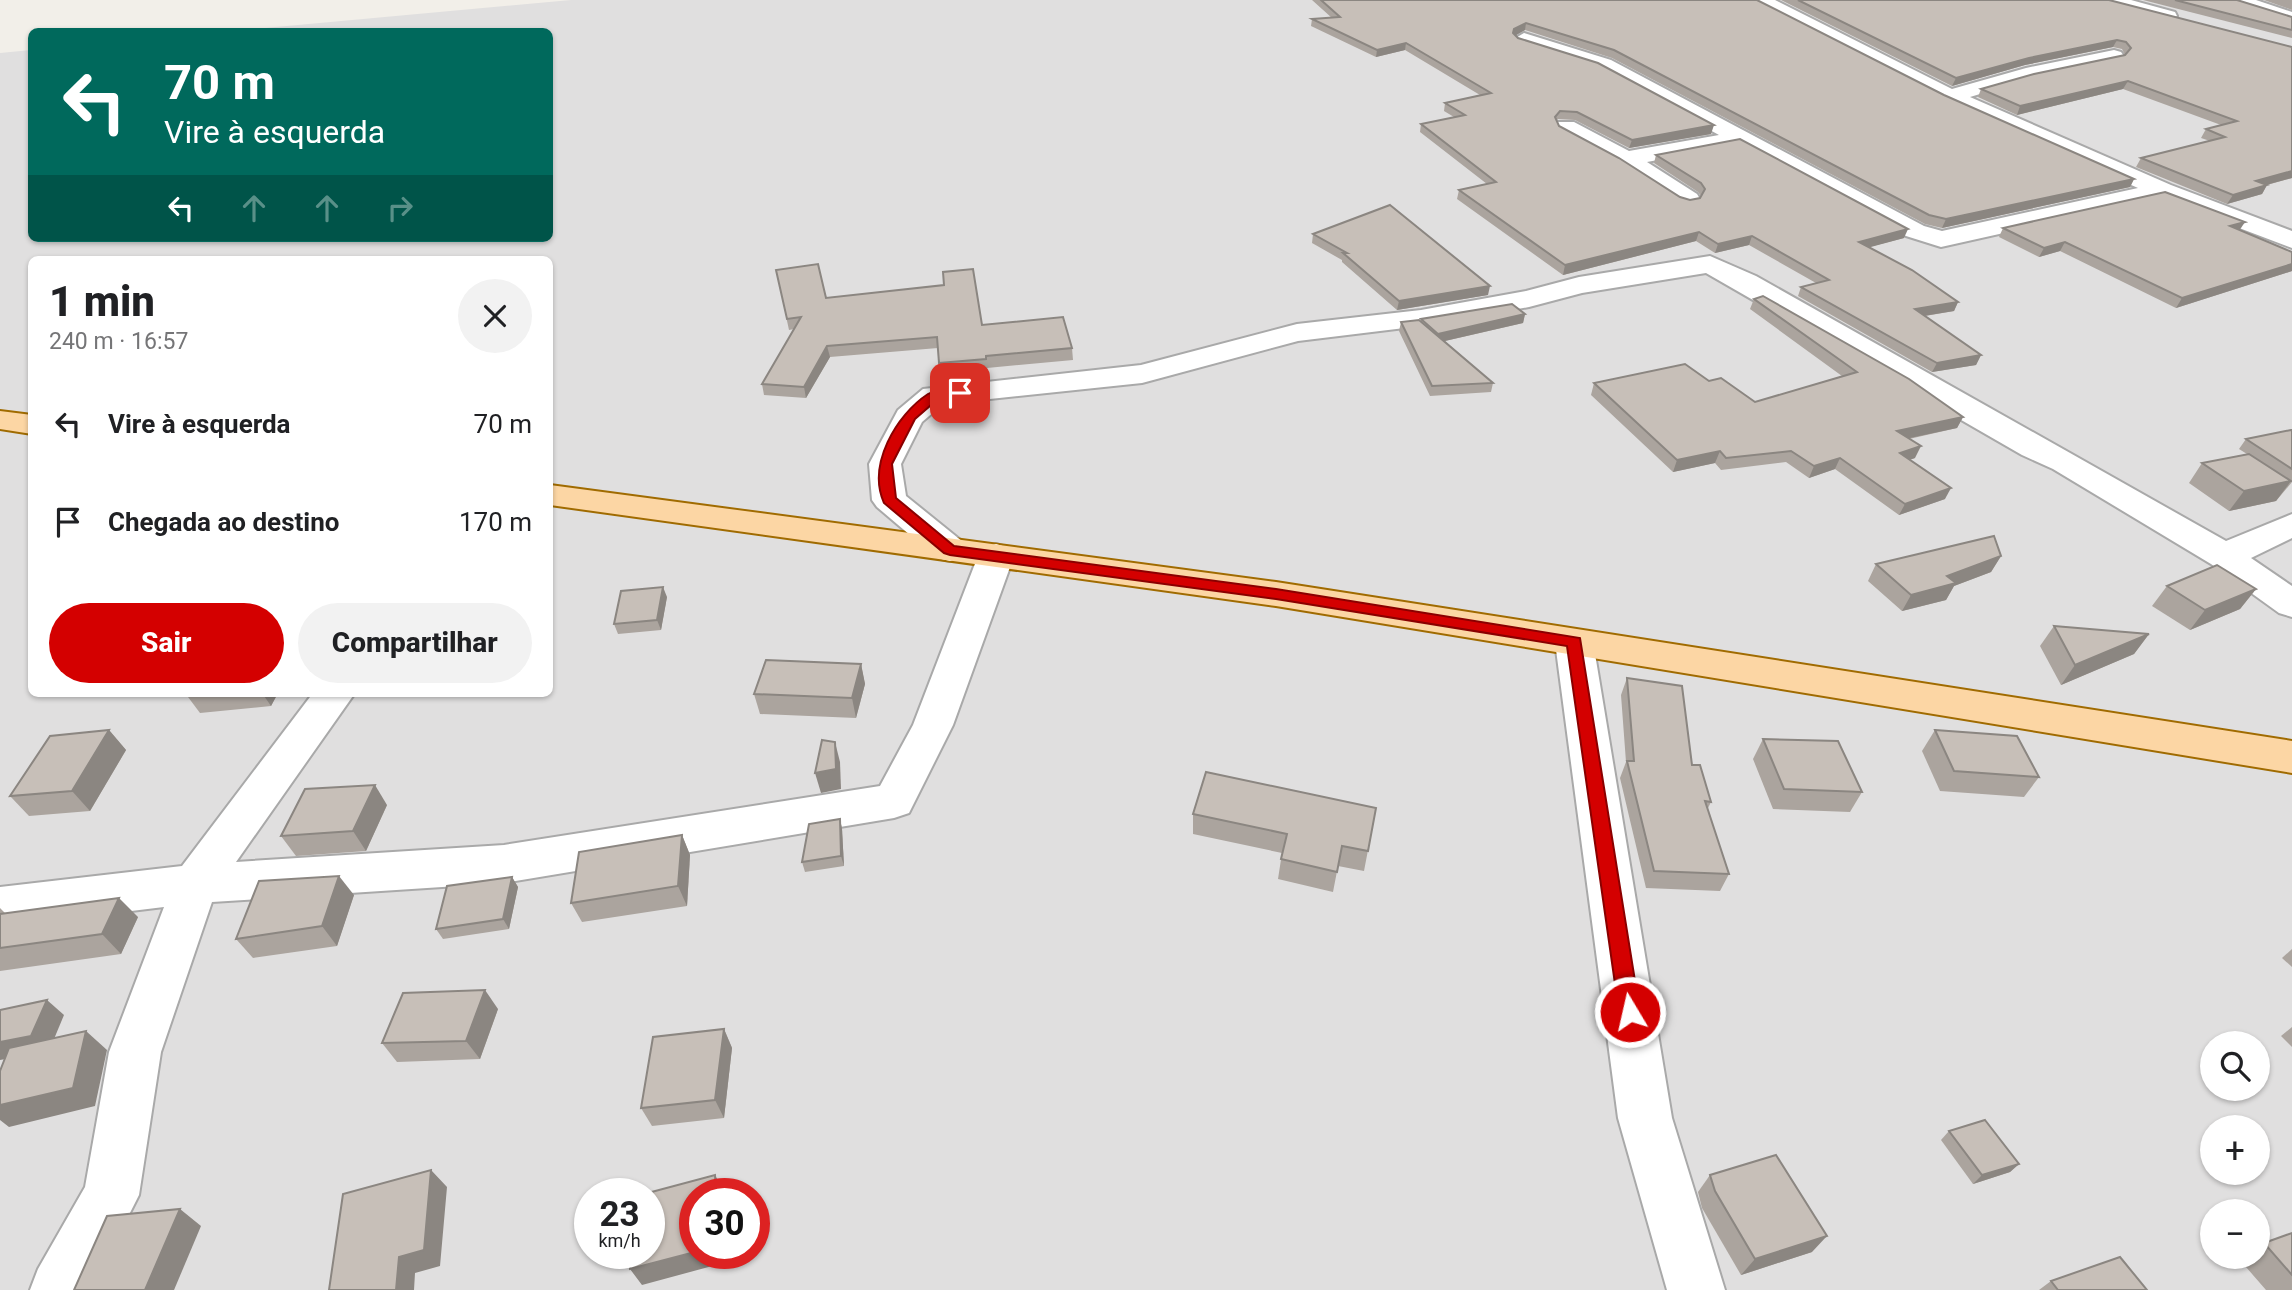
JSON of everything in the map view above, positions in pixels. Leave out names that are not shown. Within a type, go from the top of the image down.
[{"type":"main road","points":[[0,420],[28,424]]},
{"type":"main road","points":[[553,495],[1276,594],[2292,757]]},
{"type":"street","points":[[1761,0],[1950,96],[2162,190],[2291,239]]},
{"type":"street","points":[[2110,0],[2181,20]]},
{"type":"street","points":[[2238,0],[2292,18]]},
{"type":"street","points":[[1524,39],[1604,64],[1739,138],[1858,198],[1915,231],[1941,239],[2162,190]]},
{"type":"street","points":[[1950,96],[2026,74],[2114,56]]},
{"type":"street","points":[[1566,127],[1626,159],[1688,199]]},
{"type":"street","points":[[1626,159],[1739,138]]},
{"type":"street","points":[[950,550],[889,500],[885,464],[909,417],[934,396],[1142,374],[1297,334],[1421,318],[1529,299],[1579,285],[1710,264],[1746,282],[2033,448],[2065,462],[2224,556],[2292,604]]},
{"type":"street","points":[[2224,556],[2292,525]]},
{"type":"street","points":[[0,907],[195,884],[504,864],[894,801],[933,725],[996,556]]},
{"type":"street","points":[[1574,642],[1646,1118],[1696,1290]]},
{"type":"street","points":[[59,1290],[111,1195],[135,1052],[195,884],[332,697]]},
{"type":"shaded area","points":[[571,0],[2292,0],[2292,1290],[0,1290],[0,53],[28,50],[28,242],[553,242],[553,28],[265,28]]},
{"type":"building","points":[[1321,0],[1757,0],[1944,95],[2134,179],[1946,219],[1929,215],[1614,50],[1526,23],[1514,29],[1513,33],[1518,38],[1598,63],[1714,125],[1632,140],[1577,112],[1560,111],[1555,117],[1559,126],[1619,158],[1680,197],[1690,200],[1700,198],[1705,189],[1701,183],[1656,155],[1740,139],[1908,229],[1859,242],[1912,270],[1958,302],[1915,309],[1981,355],[1937,363],[1801,287],[1829,280],[1752,236],[1718,244],[1699,232],[1565,265],[1459,190],[1496,182],[1421,124],[1465,115],[1445,103],[1491,93],[1406,43],[1377,50],[1312,19],[1340,17]]},
{"type":"building","points":[[1798,0],[2109,0],[2292,47],[2292,171],[2256,181],[2267,185],[2233,195],[2141,158],[2225,137],[2206,129],[2237,121],[2128,81],[2020,106],[1981,89],[2034,74],[2125,55],[2131,48],[2126,42],[2117,40],[2029,58],[1956,78]]},
{"type":"building","points":[[2175,0],[2237,0],[2292,17],[2292,30]]},
{"type":"building","points":[[2165,192],[2245,222],[2230,226],[2292,252],[2292,264],[2182,298],[2065,242],[2044,248],[2003,228]]},
{"type":"building","points":[[1390,205],[1490,286],[1399,301],[1343,253],[1347,253],[1313,234]]},
{"type":"building","points":[[818,264],[826,298],[944,285],[943,272],[973,269],[982,325],[1063,317],[1072,348],[939,363],[937,337],[827,346],[804,387],[762,384],[801,317],[787,319],[776,270]]},
{"type":"building","points":[[1763,296],[1909,379],[1963,417],[1897,431],[1921,446],[1900,453],[1951,488],[1905,504],[1840,458],[1814,466],[1791,451],[1726,458],[1720,451],[1677,460],[1594,383],[1685,364],[1709,381],[1721,378],[1755,402],[1857,372],[1754,299]]},
{"type":"building","points":[[1512,304],[1525,314],[1438,334],[1421,319]]},
{"type":"building","points":[[1419,320],[1493,383],[1432,386],[1401,322]]},
{"type":"building","points":[[2292,430],[2292,469],[2246,439]]},
{"type":"building","points":[[2249,454],[2291,481],[2244,491],[2202,463]]},
{"type":"building","points":[[1994,536],[2001,556],[1947,576],[1956,583],[1911,595],[1876,564]]},
{"type":"building","points":[[2217,565],[2256,589],[2205,610],[2167,586]]},
{"type":"building","points":[[663,587],[657,620],[614,624],[621,591]]},
{"type":"building","points":[[2054,626],[2149,634],[2075,665]]},
{"type":"building","points":[[766,660],[861,664],[852,698],[754,694]]},
{"type":"building","points":[[1627,678],[1682,686],[1692,765],[1700,765],[1711,802],[1705,801],[1729,874],[1654,871],[1627,761],[1634,761]]},
{"type":"building","points":[[109,730],[72,791],[10,796],[50,736]]},
{"type":"building","points":[[1935,730],[2017,736],[2039,777],[1954,771]]},
{"type":"building","points":[[1763,739],[1838,741],[1862,792],[1784,789]]},
{"type":"building","points":[[822,740],[835,742],[836,769],[815,773]]},
{"type":"building","points":[[1206,772],[1376,808],[1368,851],[1342,846],[1337,872],[1281,859],[1287,834],[1193,814]]},
{"type":"building","points":[[375,785],[353,831],[281,836],[305,789]]},
{"type":"building","points":[[840,819],[841,856],[802,862],[809,824]]},
{"type":"building","points":[[682,835],[678,886],[571,903],[579,852]]},
{"type":"building","points":[[339,876],[322,926],[236,939],[259,881]]},
{"type":"building","points":[[512,877],[503,919],[436,929],[447,886]]},
{"type":"building","points":[[119,898],[102,934],[0,948],[0,914]]},
{"type":"building","points":[[485,990],[466,1041],[382,1043],[403,993]]},
{"type":"building","points":[[47,1000],[31,1036],[0,1042],[0,1010]]},
{"type":"building","points":[[724,1029],[715,1100],[641,1108],[653,1037]]},
{"type":"building","points":[[86,1031],[73,1088],[0,1105],[0,1071],[9,1048]]},
{"type":"building","points":[[1985,1120],[2019,1164],[1982,1175],[1949,1131]]},
{"type":"building","points":[[1776,1155],[1827,1236],[1755,1259],[1715,1191],[1710,1175]]},
{"type":"building","points":[[431,1170],[424,1250],[399,1257],[396,1290],[329,1290],[343,1194]]},
{"type":"building","points":[[679,1185],[679,1256],[665,1260],[665,1188]]},
{"type":"building","points":[[180,1209],[145,1290],[74,1290],[107,1216]]},
{"type":"building","points":[[2292,1233],[2292,1275],[2270,1250],[2270,1241]]},
{"type":"building","points":[[2120,1257],[2147,1290],[2058,1290],[2051,1281]]},
{"type":"route","points":[[960,393],[934,396],[909,417],[885,464],[889,500],[950,550],[1276,594],[1574,642],[1630,1012]]}]
